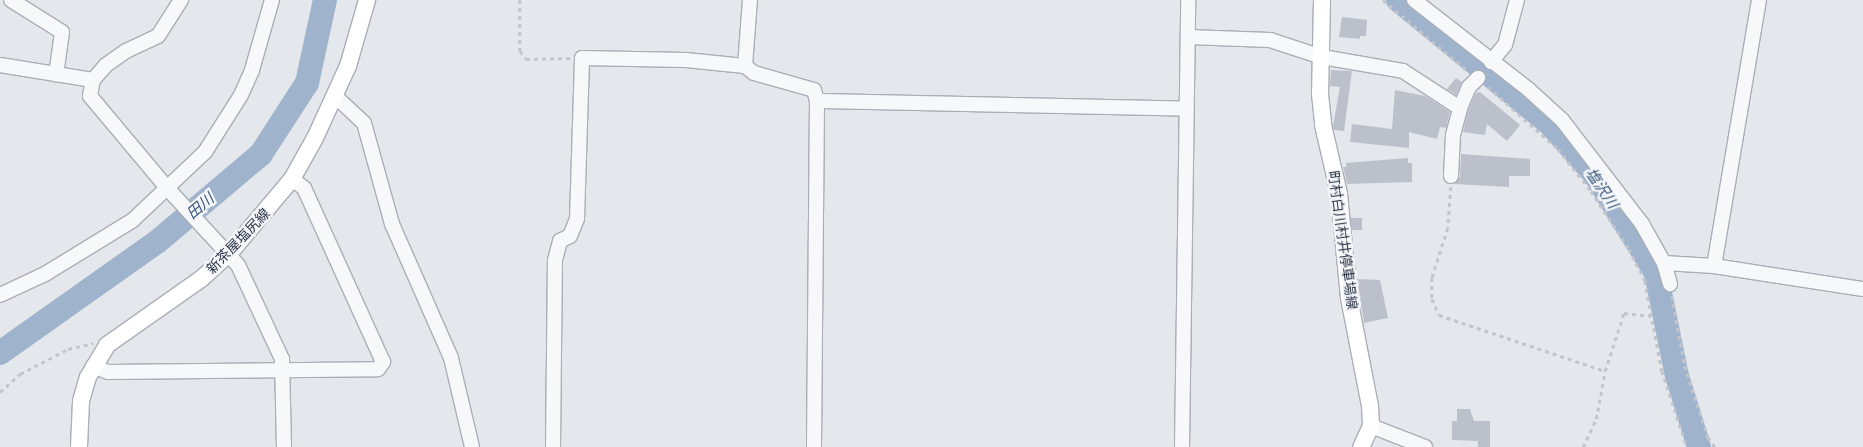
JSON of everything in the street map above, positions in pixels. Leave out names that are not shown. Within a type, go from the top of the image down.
[{"type":"main road","name":"新茶屋塩尻線","points":[[79,447],[80,401],[93,366],[107,345],[201,279],[292,180],[335,96],[358,36],[367,0]]},
{"type":"main road","name":"町村白川村井停車場線","points":[[1322,0],[1320,94],[1323,125],[1339,194],[1349,298],[1366,373],[1371,426]]},
{"type":"main road","points":[[1361,447],[1371,426]]},
{"type":"street","points":[[11,0],[62,32],[56,74]]},
{"type":"street","points":[[181,0],[158,36],[119,56],[93,80],[90,96],[170,190],[238,265],[282,359],[284,370],[284,447]]},
{"type":"street","points":[[0,296],[45,274],[132,220],[170,190],[205,152],[241,95],[252,70],[272,0]]},
{"type":"street","points":[[745,66],[750,0]]},
{"type":"street","points":[[1182,447],[1185,109],[1188,0]]},
{"type":"street","points":[[1414,0],[1562,120],[1642,224],[1664,263],[1670,284]]},
{"type":"street","points":[[1491,62],[1505,45],[1517,0]]},
{"type":"street","points":[[1714,266],[1759,0]]},
{"type":"street","points":[[1188,37],[1270,40],[1322,57],[1403,71],[1460,108]]},
{"type":"street","points":[[553,447],[555,260],[560,241],[570,236],[577,219],[582,58],[686,60],[745,66],[754,73],[814,90],[817,101],[814,447]]},
{"type":"street","points":[[0,65],[93,80]]},
{"type":"street","points":[[1452,176],[1453,135],[1460,108],[1469,87],[1478,78]]},
{"type":"street","points":[[335,96],[364,123],[392,224],[451,358],[472,447]]},
{"type":"street","points":[[817,101],[1185,109]]},
{"type":"street","points":[[93,366],[108,372],[378,369],[383,362],[304,188],[292,180]]},
{"type":"street","points":[[1664,263],[1714,266],[1863,289]]},
{"type":"street","points":[[1371,426],[1425,447]]},
{"type":"path","points":[[520,0],[520,51],[526,59],[582,58]]},
{"type":"path","points":[[1383,0],[1520,112],[1558,149],[1591,191],[1629,249],[1645,281],[1662,371],[1687,447]]},
{"type":"path","points":[[1452,176],[1448,228],[1432,278],[1432,299],[1439,315],[1605,371]]},
{"type":"path","points":[[1670,284],[1685,366],[1708,437],[1715,447]]},
{"type":"path","points":[[1583,447],[1596,419],[1605,371],[1624,313],[1652,316]]},
{"type":"path","points":[[0,392],[20,374],[68,349],[91,343],[107,345]]},
{"type":"building","points":[[1342,17],[1367,20],[1366,36],[1360,36],[1360,39],[1339,37]]},
{"type":"building","points":[[1331,70],[1352,71],[1344,131],[1334,130],[1333,126],[1340,87],[1330,86]]},
{"type":"building","points":[[1456,78],[1462,82],[1456,95],[1447,89]]},
{"type":"building","points":[[1395,90],[1425,96],[1450,112],[1446,128],[1440,127],[1437,139],[1409,132],[1409,148],[1350,142],[1352,124],[1392,129]]},
{"type":"building","points":[[1480,92],[1520,125],[1507,141],[1487,124],[1485,135],[1463,132],[1468,111],[1476,93]]},
{"type":"building","points":[[1461,154],[1530,159],[1530,176],[1509,176],[1509,187],[1455,184],[1460,177]]},
{"type":"building","points":[[1408,158],[1408,163],[1412,163],[1412,182],[1347,184],[1343,167],[1346,167],[1346,163]]},
{"type":"building","points":[[1351,218],[1362,218],[1362,230],[1351,230]]},
{"type":"building","points":[[1357,279],[1380,280],[1388,318],[1364,323]]},
{"type":"building","points":[[1457,409],[1470,409],[1474,421],[1490,421],[1490,447],[1478,447],[1478,441],[1452,440],[1452,421],[1457,421]]},
{"type":"waterway","name":"田川","points":[[0,353],[157,242],[261,154],[307,83],[325,0]]},
{"type":"waterway","name":"塩沢川","points":[[1398,0],[1551,125],[1596,176],[1656,273],[1677,376],[1699,447]]}]
